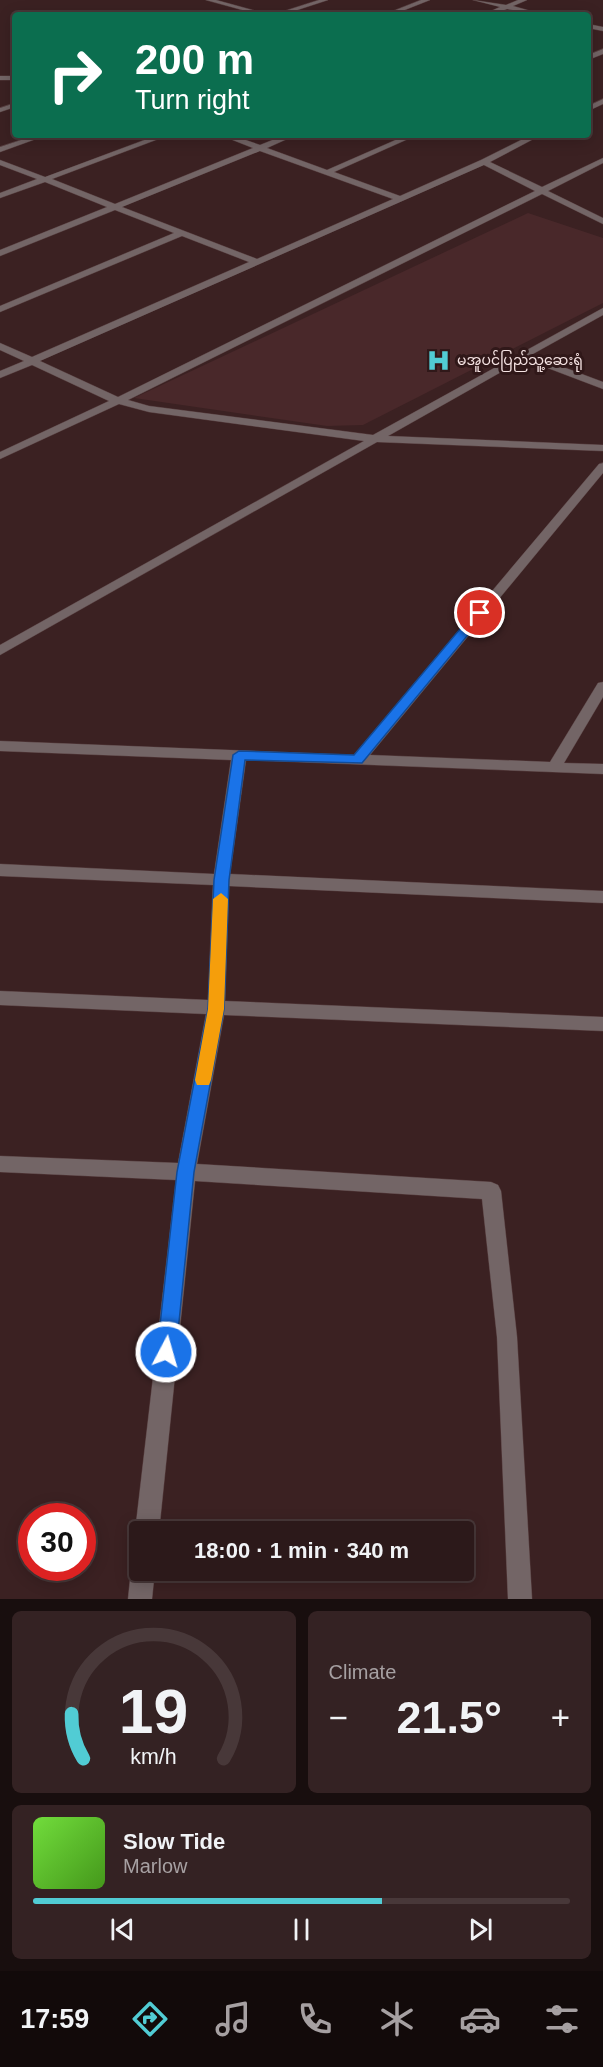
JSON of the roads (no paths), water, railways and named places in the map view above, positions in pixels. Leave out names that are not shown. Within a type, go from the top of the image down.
[{"type":"street","points":[[208,0],[256,12]]},
{"type":"street","points":[[285,12],[325,0]]},
{"type":"street","points":[[394,12],[427,0]]},
{"type":"street","points":[[476,0],[528,12]]},
{"type":"street","points":[[493,12],[524,0]]},
{"type":"street","points":[[0,150],[34,138]]},
{"type":"street","points":[[0,196],[157,138]]},
{"type":"street","points":[[233,138],[400,199]]},
{"type":"street","points":[[0,253],[285,138]]},
{"type":"street","points":[[328,172],[406,138]]},
{"type":"street","points":[[0,375],[484,162],[531,138]]},
{"type":"street","points":[[0,456],[118,401],[546,191],[603,160]]},
{"type":"street","points":[[0,162],[257,262]]},
{"type":"street","points":[[484,162],[603,221]]},
{"type":"street","points":[[0,309],[181,232]]},
{"type":"street","points":[[0,651],[603,311]]},
{"type":"street","points":[[0,346],[118,401],[149,409],[375,439],[603,448]]},
{"type":"street","points":[[524,356],[603,386]]},
{"type":"street","points":[[358,760],[603,465]]},
{"type":"street","points":[[554,767],[603,686]]},
{"type":"street","points":[[0,746],[603,769]]},
{"type":"street","points":[[148,1521],[186,1172],[216,1009],[221,880],[239,755]]},
{"type":"street","points":[[0,870],[603,897]]},
{"type":"street","points":[[0,998],[603,1024]]},
{"type":"street","points":[[0,1164],[186,1172],[491,1191],[507,1337],[520,1599]]},
{"type":"street","points":[[140,1599],[142,1581]]},
{"type":"place","name":"မအူပင်ပြည်သူ့ဆေးရုံ","points":[[439,360]]}]
